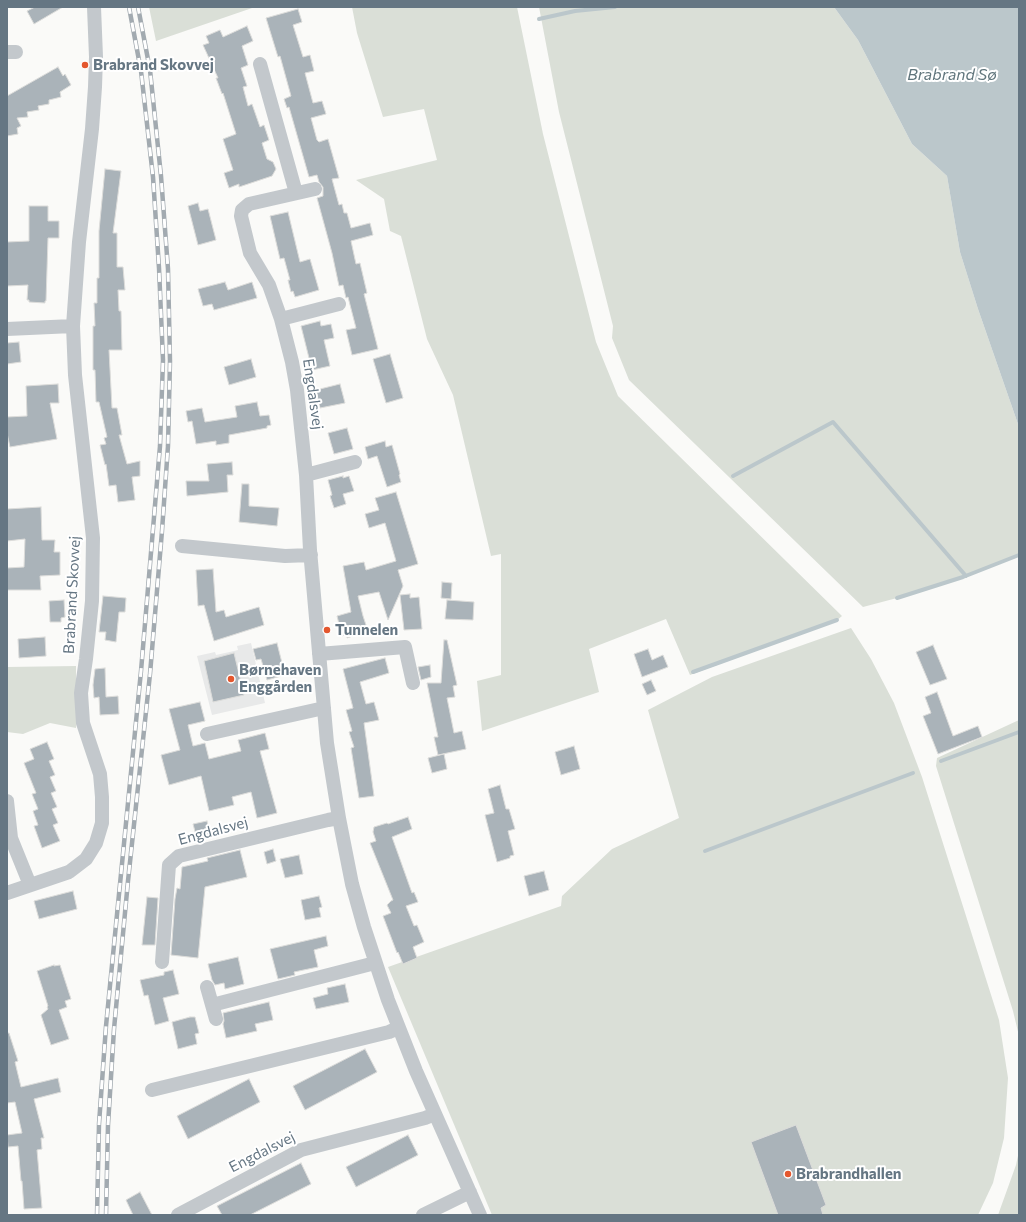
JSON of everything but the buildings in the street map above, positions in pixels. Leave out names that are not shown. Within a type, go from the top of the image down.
[{"type":"street","name":"Brabrand Skovvej","points":[[30,885],[69,872],[86,860],[96,844],[102,823],[100,774],[83,723],[81,693],[92,601],[93,538],[75,375],[73,326],[79,242],[92,129],[95,87],[96,57],[94,7]]},
{"type":"street","points":[[260,64],[296,193]]},
{"type":"street","name":"Engdalsvej","points":[[315,189],[248,204],[242,210],[241,216],[250,253],[269,285],[281,319],[292,362],[297,390],[306,475],[311,555],[328,750],[352,884],[375,963],[398,1028],[480,1215]]},
{"type":"street","points":[[281,319],[339,304]]},
{"type":"street","points":[[7,329],[73,326]]},
{"type":"street","points":[[306,475],[355,462]]},
{"type":"street","points":[[182,546],[285,556],[311,555]]},
{"type":"street","points":[[319,654],[405,647],[413,683]]},
{"type":"street","points":[[207,734],[324,708]]},
{"type":"street","points":[[7,801],[11,838],[30,885],[7,893]]},
{"type":"street","name":"Engdalsvej","points":[[162,962],[169,865],[179,856],[339,818]]},
{"type":"street","points":[[212,1005],[375,963]]},
{"type":"street","points":[[207,987],[216,1019]]},
{"type":"street","points":[[152,1090],[373,1036],[398,1028]]},
{"type":"street","name":"Engdalsvej","points":[[178,1215],[301,1150],[425,1118],[435,1114]]},
{"type":"street","points":[[423,1215],[470,1192]]},
{"type":"shaded area","points":[[149,7],[255,7],[156,41]]},
{"type":"shaded area","points":[[352,7],[517,7],[543,134],[596,342],[618,396],[842,616],[836,621],[690,675],[666,619],[589,649],[599,692],[482,731],[477,681],[501,675],[501,554],[491,556],[453,395],[427,339],[401,236],[390,231],[384,199],[356,180],[437,160],[424,109],[383,117],[357,33]]},
{"type":"shaded area","points":[[539,7],[834,7],[858,40],[912,144],[947,176],[960,252],[1019,427],[1019,555],[963,577],[863,607],[629,380],[612,338],[613,326],[559,112]]},
{"type":"shaded area","points":[[851,628],[871,659],[894,703],[922,777],[999,1020],[1008,1078],[1004,1138],[993,1183],[978,1215],[492,1215],[388,967],[561,906],[562,896],[612,849],[679,818],[648,710],[712,677]]},
{"type":"shaded area","name":"Børnehaven Enggården","points":[[251,643],[265,703],[212,715],[197,656],[215,652],[216,655],[234,651],[238,650],[237,646]]},
{"type":"shaded area","points":[[76,666],[76,728],[50,723],[23,734],[7,732],[7,667]]},
{"type":"shaded area","points":[[1019,720],[1019,1036],[1013,1011],[936,766],[937,758]]},
{"type":"shaded area","points":[[1019,1151],[1019,1215],[998,1215],[1016,1165]]},
{"type":"water","name":"Brabrand Sø","points":[[834,7],[1019,7],[1019,427],[960,252],[947,176],[912,144],[858,40]]},
{"type":"waterway","points":[[539,19],[575,11],[615,7]]},
{"type":"waterway","points":[[733,476],[833,422],[966,576]]},
{"type":"waterway","points":[[897,598],[963,577],[1019,555]]},
{"type":"waterway","points":[[693,672],[837,620]]},
{"type":"waterway","points":[[941,761],[1019,732]]},
{"type":"waterway","points":[[705,851],[913,773]]},
{"type":"railway","points":[[97,1215],[99,1124],[106,1026],[141,671],[160,446],[163,360],[153,177],[141,71],[129,7]]},
{"type":"railway","points":[[106,1215],[108,1125],[114,1029],[150,674],[168,446],[170,361],[168,269],[161,176],[150,70],[138,7]]},
{"type":"place","name":"Brabrand Skovvej","points":[[85,65]]},
{"type":"place","name":"Tunnelen","points":[[327,630]]},
{"type":"place","name":"Børnehaven Enggården","points":[[231,679]]},
{"type":"place","name":"Brabrandhallen","points":[[788,1174]]}]
